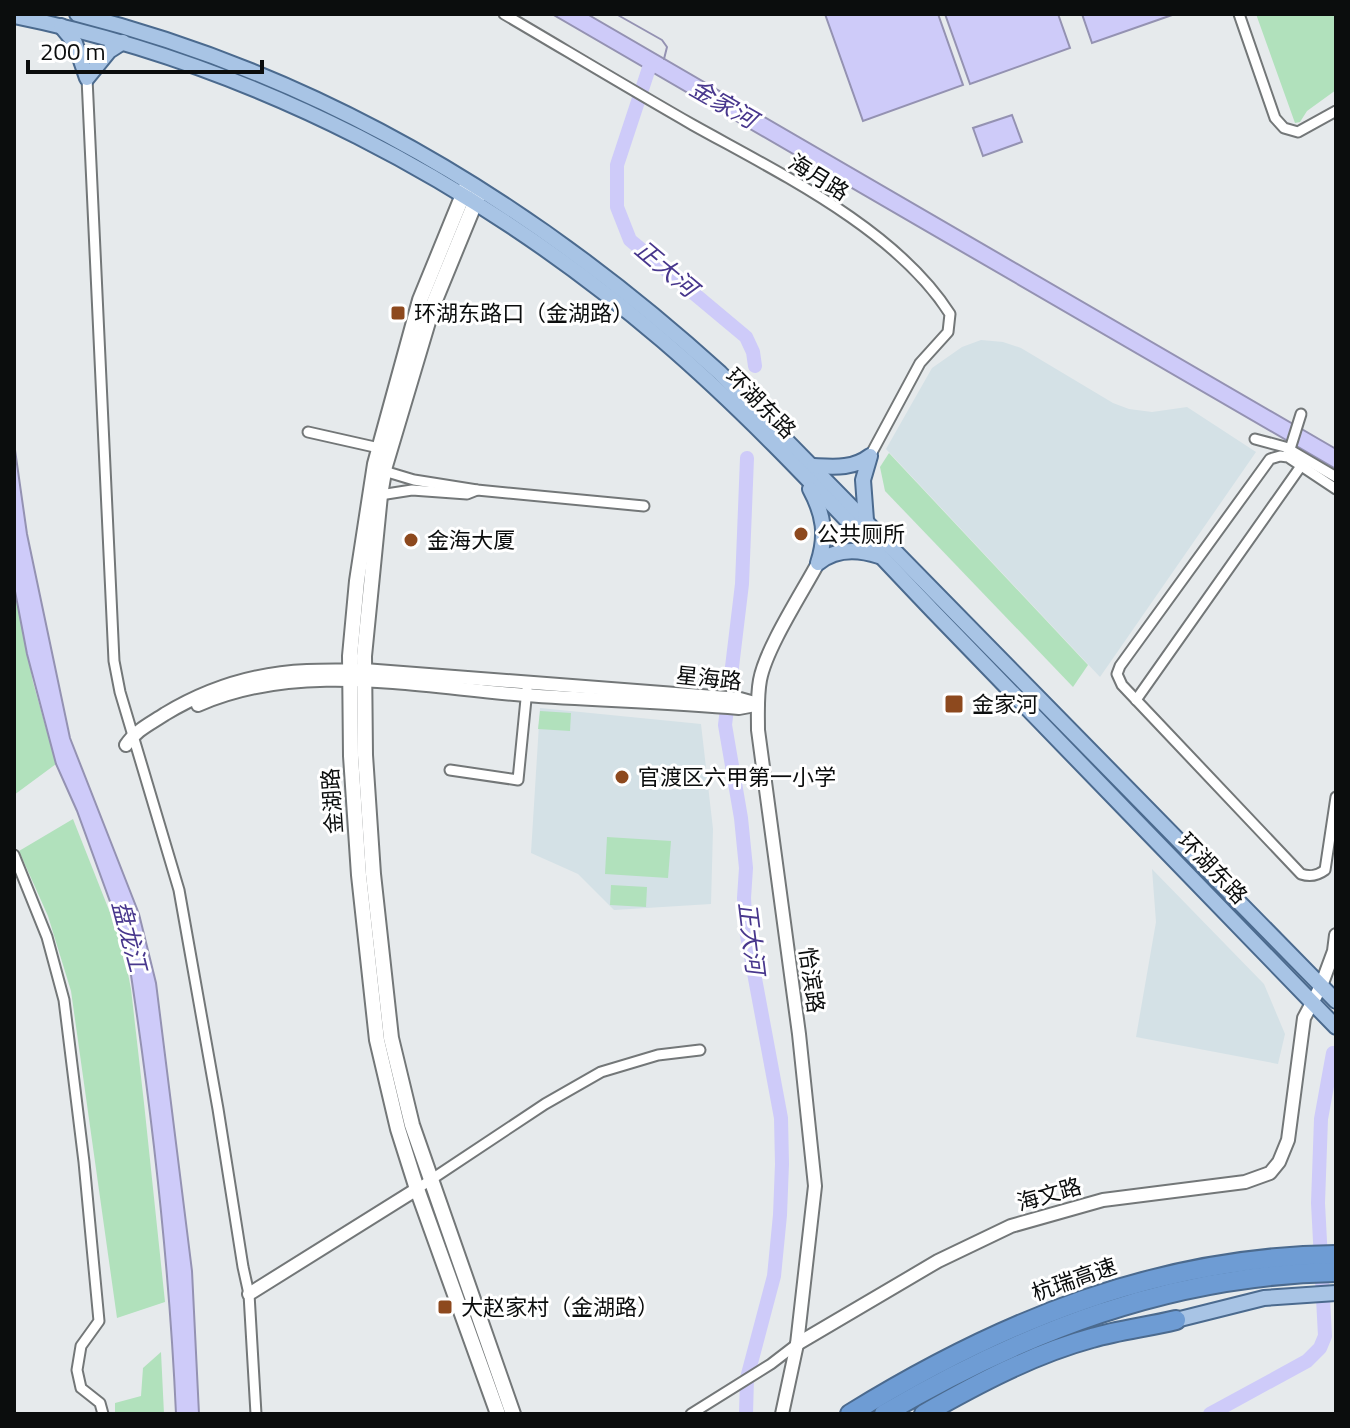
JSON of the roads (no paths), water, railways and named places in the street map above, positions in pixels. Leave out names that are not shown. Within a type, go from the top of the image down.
[{"type":"highway","name":"杭瑞高速","points":[[850,1414],[975,1345],[1048,1312],[1111,1289],[1222,1264],[1336,1255]]},
{"type":"highway","name":"杭瑞高速","points":[[884,1414],[1005,1350],[1117,1306],[1215,1283],[1336,1272]]},
{"type":"highway","points":[[924,1414],[1062,1347],[1176,1320]]},
{"type":"main road","name":"环湖东路","points":[[77,14],[218,59],[315,99],[379,130],[472,192],[590,281],[663,340],[866,520],[1336,1001]]},
{"type":"main road","name":"环湖东路","points":[[14,16],[123,42],[215,73],[310,114],[472,192]]},
{"type":"main road","points":[[61,26],[75,43],[87,78]]},
{"type":"main road","points":[[87,78],[104,56],[123,42]]},
{"type":"main road","name":"金湖路","points":[[472,192],[420,300],[379,448],[357,581],[357,676],[373,874],[391,1038],[412,1125],[513,1414]]},
{"type":"main road","name":"金湖路","points":[[472,192],[433,305],[384,471],[357,676],[351,756],[359,875],[377,1040],[398,1129],[417,1189],[498,1414]]},
{"type":"main road","points":[[818,563],[825,540],[824,525],[809,472],[861,463],[870,456]]},
{"type":"main road","points":[[866,520],[863,480],[870,456]]},
{"type":"main road","name":"环湖东路","points":[[809,472],[881,557],[1336,1027]]},
{"type":"main road","points":[[818,563],[826,556],[839,552],[855,551],[881,557]]},
{"type":"main road","points":[[1176,1320],[1264,1298],[1335,1293]]},
{"type":"street","name":"海月路","points":[[504,14],[843,212],[892,250],[922,279],[950,314],[948,332],[920,363],[870,456]]},
{"type":"street","points":[[1239,14],[1279,123],[1298,132],[1336,111]]},
{"type":"street","points":[[87,78],[111,624],[120,692],[183,909],[249,1294],[256,1414]]},
{"type":"street","points":[[1291,446],[1299,418]]},
{"type":"street","points":[[308,432],[379,448]]},
{"type":"street","points":[[1255,439],[1291,446],[1336,477]]},
{"type":"street","points":[[1336,489],[1288,457],[1270,459],[1263,465],[1120,666],[1119,680],[1301,874],[1319,874],[1325,870],[1336,797]]},
{"type":"street","points":[[1136,700],[1301,466]]},
{"type":"street","points":[[384,471],[414,480],[477,490],[644,506]]},
{"type":"street","points":[[380,495],[412,490],[467,494],[477,490]]},
{"type":"street","name":"怡滨路","points":[[782,1414],[797,1344],[815,1186],[814,1157],[758,730],[758,704],[761,677],[769,656],[818,563]]},
{"type":"street","name":"星海路","points":[[135,737],[201,694],[233,683],[294,672],[758,704]]},
{"type":"street","points":[[450,770],[518,780],[526,690]]},
{"type":"street","points":[[14,855],[47,937],[64,1000],[99,1321],[81,1346],[77,1370],[81,1388],[100,1403],[103,1414]]},
{"type":"street","name":"海文路","points":[[691,1414],[797,1344],[938,1261],[1011,1226],[1103,1200],[1245,1182],[1270,1173],[1285,1152],[1304,1018],[1321,986],[1334,951],[1336,935]]},
{"type":"street","points":[[249,1294],[545,1104],[601,1072],[658,1055],[700,1050]]},
{"type":"water","points":[[552,14],[587,14],[1336,449],[1336,469]]},
{"type":"water","points":[[825,14],[938,14],[963,85],[863,121]]},
{"type":"water","points":[[945,14],[1058,14],[1070,48],[970,84]]},
{"type":"water","points":[[1082,14],[1175,14],[1092,43]]},
{"type":"water","points":[[1012,115],[1022,142],[983,156],[973,128]]},
{"type":"water","name":"盘龙江","points":[[14,443],[27,534],[70,738],[139,914],[156,983],[192,1271],[199,1414],[176,1414],[164,1239],[127,949],[131,949],[129,940],[124,940],[77,811],[56,764],[27,654],[14,586]]},
{"type":"waterway","points":[[616,14],[662,40],[667,47],[664,59]]},
{"type":"waterway","name":"正大河","points":[[651,62],[617,165],[617,207],[630,240],[746,337],[755,366]]},
{"type":"waterway","name":"正大河","points":[[746,1414],[747,1378],[774,1276],[782,1164],[781,1118],[746,930],[746,868],[741,818],[725,725],[742,584],[747,458]]},
{"type":"waterway","name":"金家河","points":[[1210,1414],[1307,1361],[1320,1348],[1325,1336],[1318,1203],[1321,1119],[1333,1053]]},
{"type":"place","name":"环湖东路口（金湖路）","points":[[398,313]]},
{"type":"place","name":"公共厕所","points":[[801,534]]},
{"type":"place","name":"金海大厦","points":[[411,540]]},
{"type":"place","name":"金家河","points":[[954,704]]},
{"type":"place","name":"官渡区六甲第一小学","points":[[622,777]]},
{"type":"place","name":"大赵家村（金湖路）","points":[[445,1307]]}]
